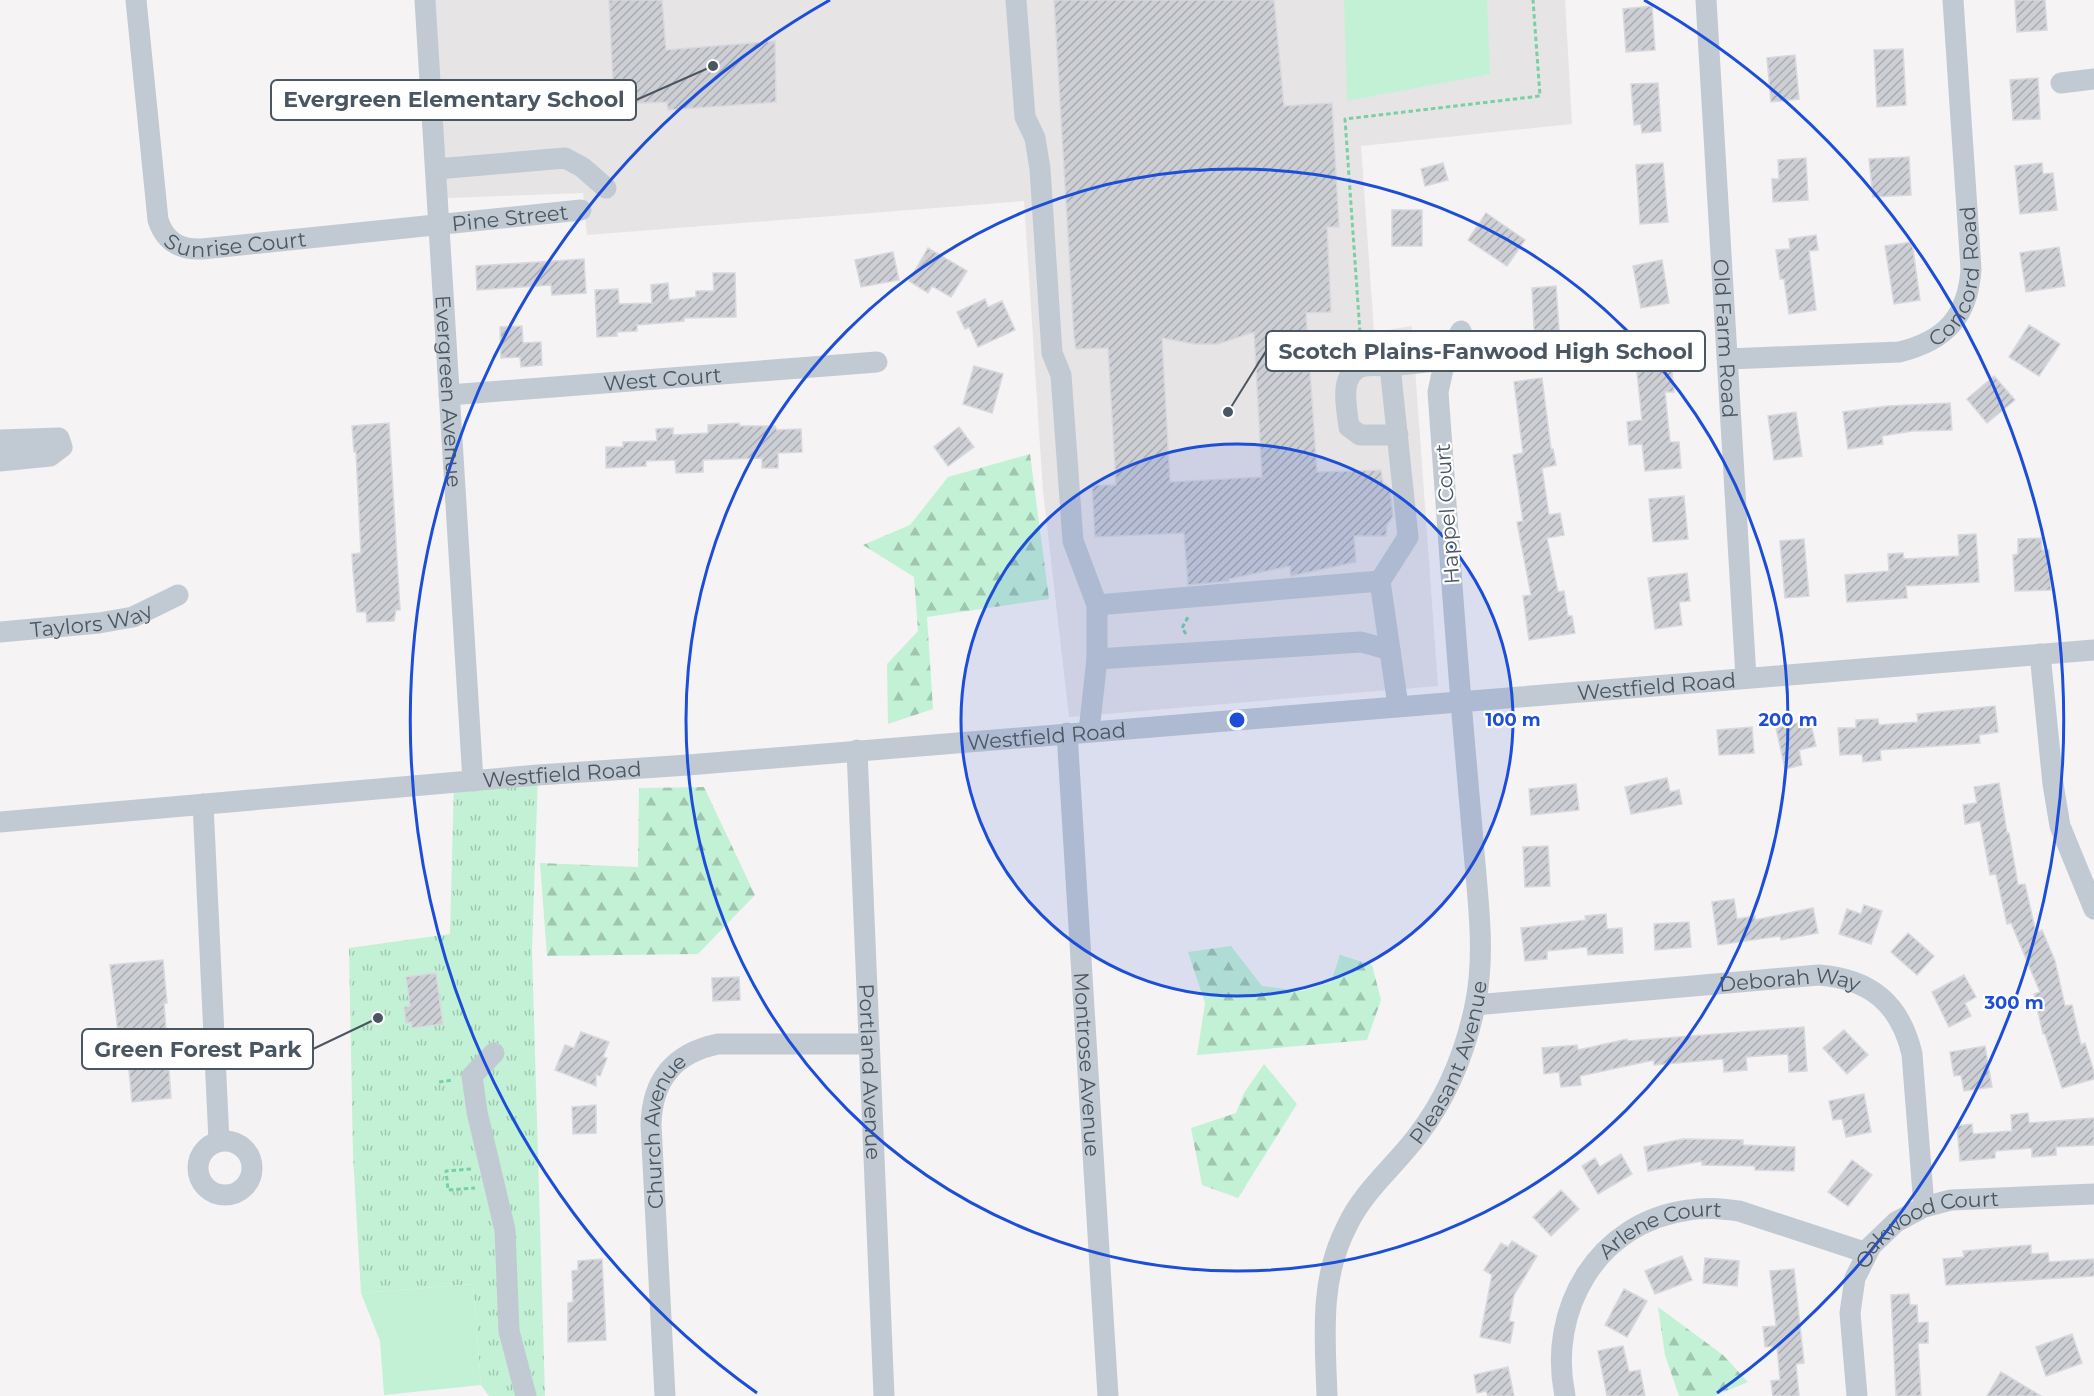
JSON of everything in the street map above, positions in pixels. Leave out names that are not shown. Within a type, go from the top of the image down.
[{"type":"street","name":"Sunrise Court","points":[[136,0],[158,220],[169,240],[179,247],[190,250],[439,223]]},
{"type":"street","name":"Evergreen Avenue","points":[[425,0],[473,781]]},
{"type":"street","points":[[1016,0],[1025,117],[1035,138],[1040,169],[1052,353],[1061,375],[1073,541],[1097,605],[1097,659],[1089,731]]},
{"type":"street","name":"Old Farm Road","points":[[1707,0],[1746,678]]},
{"type":"street","name":"Concord Road","points":[[1728,359],[1899,352],[1934,340],[1948,330],[1958,317],[1968,294],[1971,269],[1953,0]]},
{"type":"street","points":[[2061,83],[2094,79]]},
{"type":"street","points":[[436,169],[565,158],[582,168],[606,188]]},
{"type":"street","name":"Pine Street","points":[[439,223],[581,210]]},
{"type":"street","name":"Happel Court","points":[[1461,331],[1445,360],[1438,392],[1461,701]]},
{"type":"street","points":[[1398,435],[1360,435],[1349,428],[1346,395],[1348,378],[1362,366],[1390,366],[1445,360]]},
{"type":"street","name":"West Court","points":[[449,394],[877,362]]},
{"type":"street","points":[[1390,366],[1408,537],[1380,581],[1398,706]]},
{"type":"street","points":[[0,440],[59,438],[62,447],[50,456],[0,461]]},
{"type":"street","points":[[1097,605],[1380,581]]},
{"type":"street","name":"Taylors Way","points":[[0,632],[99,623],[133,617],[178,595]]},
{"type":"street","points":[[1097,659],[1361,642],[1390,651]]},
{"type":"street","name":"Westfield Road","points":[[0,822],[473,781],[2094,650]]},
{"type":"street","points":[[2040,654],[2053,784],[2060,826],[2094,909]]},
{"type":"street","name":"Pleasant Avenue","points":[[1327,1396],[1324,1313],[1331,1268],[1338,1247],[1346,1226],[1370,1189],[1411,1144],[1437,1107],[1464,1047],[1475,1005],[1479,981],[1480,925],[1461,701]]},
{"type":"street","name":"Montrose Avenue","points":[[1067,733],[1108,1396]]},
{"type":"street","name":"Portland Avenue","points":[[857,750],[884,1396]]},
{"type":"street","points":[[203,804],[219,1141]]},
{"type":"street","name":"Deborah Way","points":[[1475,1005],[1819,975],[1856,982],[1873,991],[1887,1003],[1899,1018],[1908,1035],[1912,1054],[1924,1207]]},
{"type":"street","name":"Church Avenue","points":[[665,1396],[651,1125],[651,1109],[661,1080],[682,1057],[703,1047],[718,1044],[868,1044]]},
{"type":"street","points":[[494,1053],[472,1076],[477,1112],[506,1230],[508,1331],[526,1396]]},
{"type":"street","name":"Oakwood Court","points":[[1857,1396],[1850,1301],[1855,1278],[1867,1253],[1879,1237],[1896,1222],[1924,1207],[1951,1200],[2094,1194]]},
{"type":"street","name":"Arlene Court","points":[[1565,1396],[1560,1366],[1562,1335],[1565,1319],[1576,1290],[1584,1276],[1604,1252],[1641,1225],[1656,1218],[1686,1210],[1717,1208],[1739,1211],[1867,1253]]},
{"type":"path","points":[[1362,366],[1345,119],[1540,96],[1533,0]]},
{"type":"path","points":[[475,1168],[446,1171],[448,1190],[476,1188],[476,1178]]},
{"type":"shaded area","points":[[435,0],[1565,0],[1572,124],[1361,146],[1374,332],[1412,326],[1438,686],[1069,717],[1043,491],[1024,201],[587,235],[583,193],[446,198]]},
{"type":"green space","points":[[1344,0],[1487,0],[1490,74],[1347,101]]},
{"type":"green space","points":[[1030,454],[1049,599],[927,617],[933,709],[888,724],[887,664],[918,631],[914,577],[863,545],[910,525],[948,477]]},
{"type":"green space","points":[[538,775],[532,950],[545,1396],[489,1396],[481,1385],[473,1284],[361,1293],[353,1156],[349,948],[450,934],[454,782]]},
{"type":"green space","points":[[704,787],[755,895],[698,954],[547,956],[540,863],[638,867],[639,788]]},
{"type":"green space","points":[[1231,946],[1262,986],[1302,991],[1331,982],[1340,955],[1372,965],[1381,1000],[1367,1040],[1197,1055],[1205,1003],[1188,952]]},
{"type":"green space","points":[[1264,1064],[1297,1104],[1238,1198],[1202,1185],[1191,1128],[1236,1113],[1244,1093]]},
{"type":"green space","points":[[473,1284],[481,1385],[384,1395],[380,1341],[361,1293]]},
{"type":"green space","points":[[1658,1307],[1723,1355],[1748,1382],[1714,1396],[1679,1396],[1665,1355]]},
{"type":"building","points":[[609,0],[662,0],[666,50],[775,41],[776,102],[668,110],[667,102],[614,104]]},
{"type":"building","points":[[1054,0],[1274,0],[1284,106],[1332,103],[1339,227],[1327,227],[1331,312],[1306,313],[1317,472],[1381,470],[1383,482],[1390,488],[1393,516],[1387,525],[1386,536],[1354,536],[1356,562],[1291,576],[1290,566],[1229,579],[1229,581],[1188,585],[1184,533],[1095,537],[1092,485],[1116,485],[1108,348],[1076,349]],"holes":[[[1254,332],[1262,477],[1170,482],[1162,338],[1195,344],[1218,344]]]},
{"type":"building","points":[[2015,0],[2045,0],[2047,30],[2017,32]]},
{"type":"building","points":[[1652,6],[1655,50],[1626,52],[1623,9]]},
{"type":"building","points":[[1903,49],[1906,105],[1877,107],[1874,50]]},
{"type":"building","points":[[1795,55],[1799,99],[1771,102],[1767,58]]},
{"type":"building","points":[[2038,78],[2040,119],[2013,120],[2010,80]]},
{"type":"building","points":[[1658,83],[1661,131],[1642,133],[1641,124],[1634,125],[1631,84]]},
{"type":"building","points":[[1909,157],[1911,195],[1873,197],[1869,159]]},
{"type":"building","points":[[1806,158],[1808,200],[1773,202],[1772,179],[1779,179],[1778,160]]},
{"type":"building","points":[[1443,163],[1448,180],[1425,186],[1421,169]]},
{"type":"building","points":[[1663,163],[1668,222],[1640,224],[1636,165]]},
{"type":"building","points":[[2042,163],[2043,174],[2053,173],[2057,210],[2020,214],[2015,166]]},
{"type":"building","points":[[1392,210],[1422,210],[1422,246],[1392,246]]},
{"type":"building","points":[[1486,213],[1525,240],[1507,266],[1468,240]]},
{"type":"building","points":[[1816,235],[1818,250],[1809,251],[1816,310],[1789,314],[1784,279],[1780,279],[1776,250],[1790,249],[1789,239]]},
{"type":"building","points":[[1912,242],[1920,300],[1894,304],[1885,246]]},
{"type":"building","points":[[2059,247],[2065,286],[2026,292],[2020,253]]},
{"type":"building","points":[[928,248],[967,271],[951,297],[932,286],[928,293],[909,281]]},
{"type":"building","points":[[893,252],[899,280],[861,287],[855,260]]},
{"type":"building","points":[[584,259],[586,293],[552,295],[551,285],[477,290],[476,266]]},
{"type":"building","points":[[1662,260],[1669,303],[1641,308],[1633,266]]},
{"type":"building","points":[[713,273],[735,273],[736,317],[684,318],[684,321],[637,325],[637,331],[617,332],[617,336],[597,337],[595,290],[618,289],[619,304],[652,303],[651,285],[668,283],[669,300],[696,297],[696,291],[714,291]]},
{"type":"building","points":[[1556,286],[1560,345],[1535,346],[1532,288]]},
{"type":"building","points":[[985,299],[988,307],[1002,301],[1015,330],[978,347],[969,327],[965,329],[957,312]]},
{"type":"building","points":[[2029,325],[2060,344],[2039,376],[2009,357]]},
{"type":"building","points":[[522,326],[523,343],[541,342],[542,365],[521,367],[520,357],[501,358],[500,327]]},
{"type":"building","points":[[1668,331],[1674,392],[1665,392],[1670,442],[1679,442],[1681,468],[1645,471],[1642,444],[1629,445],[1627,422],[1642,420],[1633,335]]},
{"type":"building","points":[[974,366],[1003,374],[992,413],[963,404]]},
{"type":"building","points":[[1994,376],[2015,400],[1987,423],[1967,399]]},
{"type":"building","points":[[1542,378],[1551,449],[1553,449],[1556,465],[1542,468],[1549,515],[1560,513],[1564,535],[1547,538],[1558,592],[1564,591],[1568,616],[1572,616],[1575,633],[1529,640],[1523,596],[1531,595],[1517,522],[1523,521],[1513,455],[1523,453],[1514,382]]},
{"type":"building","points":[[1950,403],[1952,430],[1912,431],[1882,436],[1883,444],[1848,449],[1843,412],[1888,406]]},
{"type":"building","points":[[1796,412],[1802,456],[1774,460],[1768,416]]},
{"type":"building","points":[[389,423],[400,610],[396,610],[394,621],[367,622],[366,612],[357,612],[353,571],[352,554],[361,553],[356,452],[354,452],[352,426]]},
{"type":"building","points":[[739,423],[740,426],[775,426],[777,430],[801,429],[802,452],[778,453],[778,468],[762,468],[762,458],[703,460],[703,472],[676,473],[675,460],[646,461],[646,466],[606,468],[606,447],[623,447],[623,442],[657,441],[656,429],[673,428],[673,435],[708,433],[708,425]]},
{"type":"building","points":[[959,427],[974,447],[948,466],[934,447]]},
{"type":"building","points":[[1684,496],[1688,539],[1653,542],[1649,499]]},
{"type":"building","points":[[1976,534],[1979,582],[1906,586],[1907,598],[1847,602],[1845,575],[1889,571],[1888,554],[1903,553],[1904,559],[1959,556],[1958,535]]},
{"type":"building","points":[[2041,538],[2042,550],[2049,550],[2051,590],[2015,591],[2013,555],[2018,554],[2018,539]]},
{"type":"building","points":[[1804,539],[1809,596],[1785,598],[1780,541]]},
{"type":"building","points":[[1687,573],[1690,601],[1679,602],[1682,625],[1655,629],[1648,578]]},
{"type":"building","points":[[1995,706],[1998,732],[1979,735],[1980,743],[1880,750],[1881,760],[1863,762],[1862,754],[1840,755],[1838,728],[1856,728],[1856,720],[1878,719],[1879,725],[1918,722],[1917,714]]},
{"type":"building","points":[[1810,720],[1816,746],[1799,750],[1802,765],[1785,769],[1776,728]]},
{"type":"building","points":[[1752,727],[1754,753],[1719,755],[1717,730]]},
{"type":"building","points":[[1667,778],[1670,792],[1679,790],[1682,804],[1631,814],[1625,787]]},
{"type":"building","points":[[1999,783],[2018,885],[2025,884],[2036,933],[2042,930],[2055,961],[2065,1006],[2072,1005],[2081,1045],[2085,1043],[2094,1072],[2094,1079],[2062,1088],[2045,1034],[2043,1034],[2034,994],[2040,992],[2011,923],[2007,924],[1996,874],[1990,875],[1980,821],[1965,824],[1963,805],[1977,803],[1974,787]]},
{"type":"building","points":[[1576,784],[1579,810],[1531,815],[1529,789]]},
{"type":"building","points":[[1548,846],[1550,886],[1525,887],[1523,847]]},
{"type":"building","points":[[1734,899],[1737,919],[1755,916],[1755,920],[1813,908],[1818,933],[1781,940],[1780,936],[1718,945],[1712,902]]},
{"type":"building","points":[[1864,905],[1882,911],[1871,944],[1839,934],[1847,909],[1861,914]]},
{"type":"building","points":[[1606,914],[1607,929],[1622,928],[1623,953],[1588,955],[1587,947],[1547,951],[1547,959],[1525,961],[1521,928],[1586,920],[1585,916]]},
{"type":"building","points":[[1689,922],[1691,947],[1655,950],[1654,924]]},
{"type":"building","points":[[1908,933],[1934,956],[1917,975],[1891,952]]},
{"type":"building","points":[[163,960],[171,1098],[132,1102],[126,1040],[119,1040],[110,965]]},
{"type":"building","points":[[436,973],[443,1024],[412,1028],[411,1022],[406,1023],[404,1007],[410,1006],[406,977]]},
{"type":"building","points":[[1964,975],[1976,997],[1965,1003],[1971,1016],[1949,1027],[1932,992]]},
{"type":"building","points":[[739,977],[740,1000],[713,1001],[712,978]]},
{"type":"building","points":[[1804,1027],[1807,1071],[1789,1072],[1788,1054],[1746,1057],[1747,1070],[1724,1072],[1723,1059],[1654,1065],[1654,1060],[1580,1076],[1581,1085],[1561,1087],[1559,1072],[1544,1074],[1542,1048],[1577,1045],[1578,1050],[1627,1039],[1628,1041]]},
{"type":"building","points":[[1844,1030],[1868,1055],[1847,1074],[1823,1048]]},
{"type":"building","points":[[581,1032],[609,1042],[603,1057],[607,1058],[600,1076],[596,1074],[596,1086],[555,1070],[565,1045],[574,1048]]},
{"type":"building","points":[[1985,1046],[1992,1087],[1964,1091],[1961,1075],[1954,1076],[1950,1052]]},
{"type":"building","points":[[1864,1094],[1871,1132],[1846,1137],[1842,1119],[1833,1120],[1829,1101]]},
{"type":"building","points":[[596,1105],[596,1133],[573,1134],[572,1107]]},
{"type":"building","points":[[2028,1113],[2029,1123],[2094,1118],[2094,1145],[2056,1147],[2056,1155],[2032,1157],[2032,1148],[1995,1151],[1995,1158],[1960,1161],[1957,1126],[1972,1124],[1973,1134],[2012,1131],[2011,1115]]},
{"type":"building","points":[[1683,1139],[1743,1140],[1743,1145],[1795,1147],[1794,1171],[1755,1170],[1755,1166],[1702,1165],[1702,1161],[1648,1171],[1644,1147]]},
{"type":"building","points":[[1621,1154],[1632,1174],[1598,1194],[1582,1166],[1595,1158],[1600,1167]]},
{"type":"building","points":[[1852,1160],[1872,1175],[1848,1206],[1828,1192]]},
{"type":"building","points":[[1561,1190],[1579,1209],[1551,1236],[1533,1217]]},
{"type":"building","points":[[1512,1241],[1537,1256],[1514,1295],[1509,1321],[1514,1322],[1510,1343],[1480,1337],[1492,1275],[1484,1270],[1501,1243],[1508,1247]]},
{"type":"building","points":[[2031,1245],[2031,1254],[2048,1253],[2049,1262],[2094,1259],[2094,1276],[1946,1285],[1943,1259],[1964,1257],[1963,1251]]},
{"type":"building","points":[[1682,1256],[1692,1280],[1655,1294],[1645,1271]]},
{"type":"building","points":[[1705,1258],[1739,1261],[1737,1286],[1703,1283]]},
{"type":"building","points":[[602,1259],[606,1340],[568,1342],[568,1303],[573,1302],[572,1271],[578,1270],[578,1261]]},
{"type":"building","points":[[1794,1269],[1804,1363],[1796,1364],[1799,1396],[1773,1396],[1771,1381],[1780,1380],[1777,1346],[1765,1347],[1763,1327],[1776,1326],[1770,1271]]},
{"type":"building","points":[[1624,1289],[1647,1301],[1627,1337],[1605,1325]]},
{"type":"building","points":[[1909,1294],[1910,1305],[1917,1305],[1918,1323],[1928,1322],[1928,1343],[1918,1343],[1921,1396],[1896,1396],[1891,1295]]},
{"type":"building","points":[[2072,1334],[2082,1363],[2046,1376],[2036,1347]]},
{"type":"building","points":[[1623,1346],[1629,1372],[1640,1370],[1645,1396],[1607,1396],[1598,1351]]},
{"type":"building","points":[[1508,1367],[1514,1396],[1488,1396],[1486,1391],[1477,1393],[1474,1375]]},
{"type":"building","points":[[2001,1372],[2041,1396],[1987,1396]]},
{"type":"place","name":"Evergreen Elementary School","points":[[713,66]]},
{"type":"place","name":"Scotch Plains-Fanwood High School","points":[[1228,412]]},
{"type":"place","name":"Green Forest Park","points":[[378,1018]]}]
